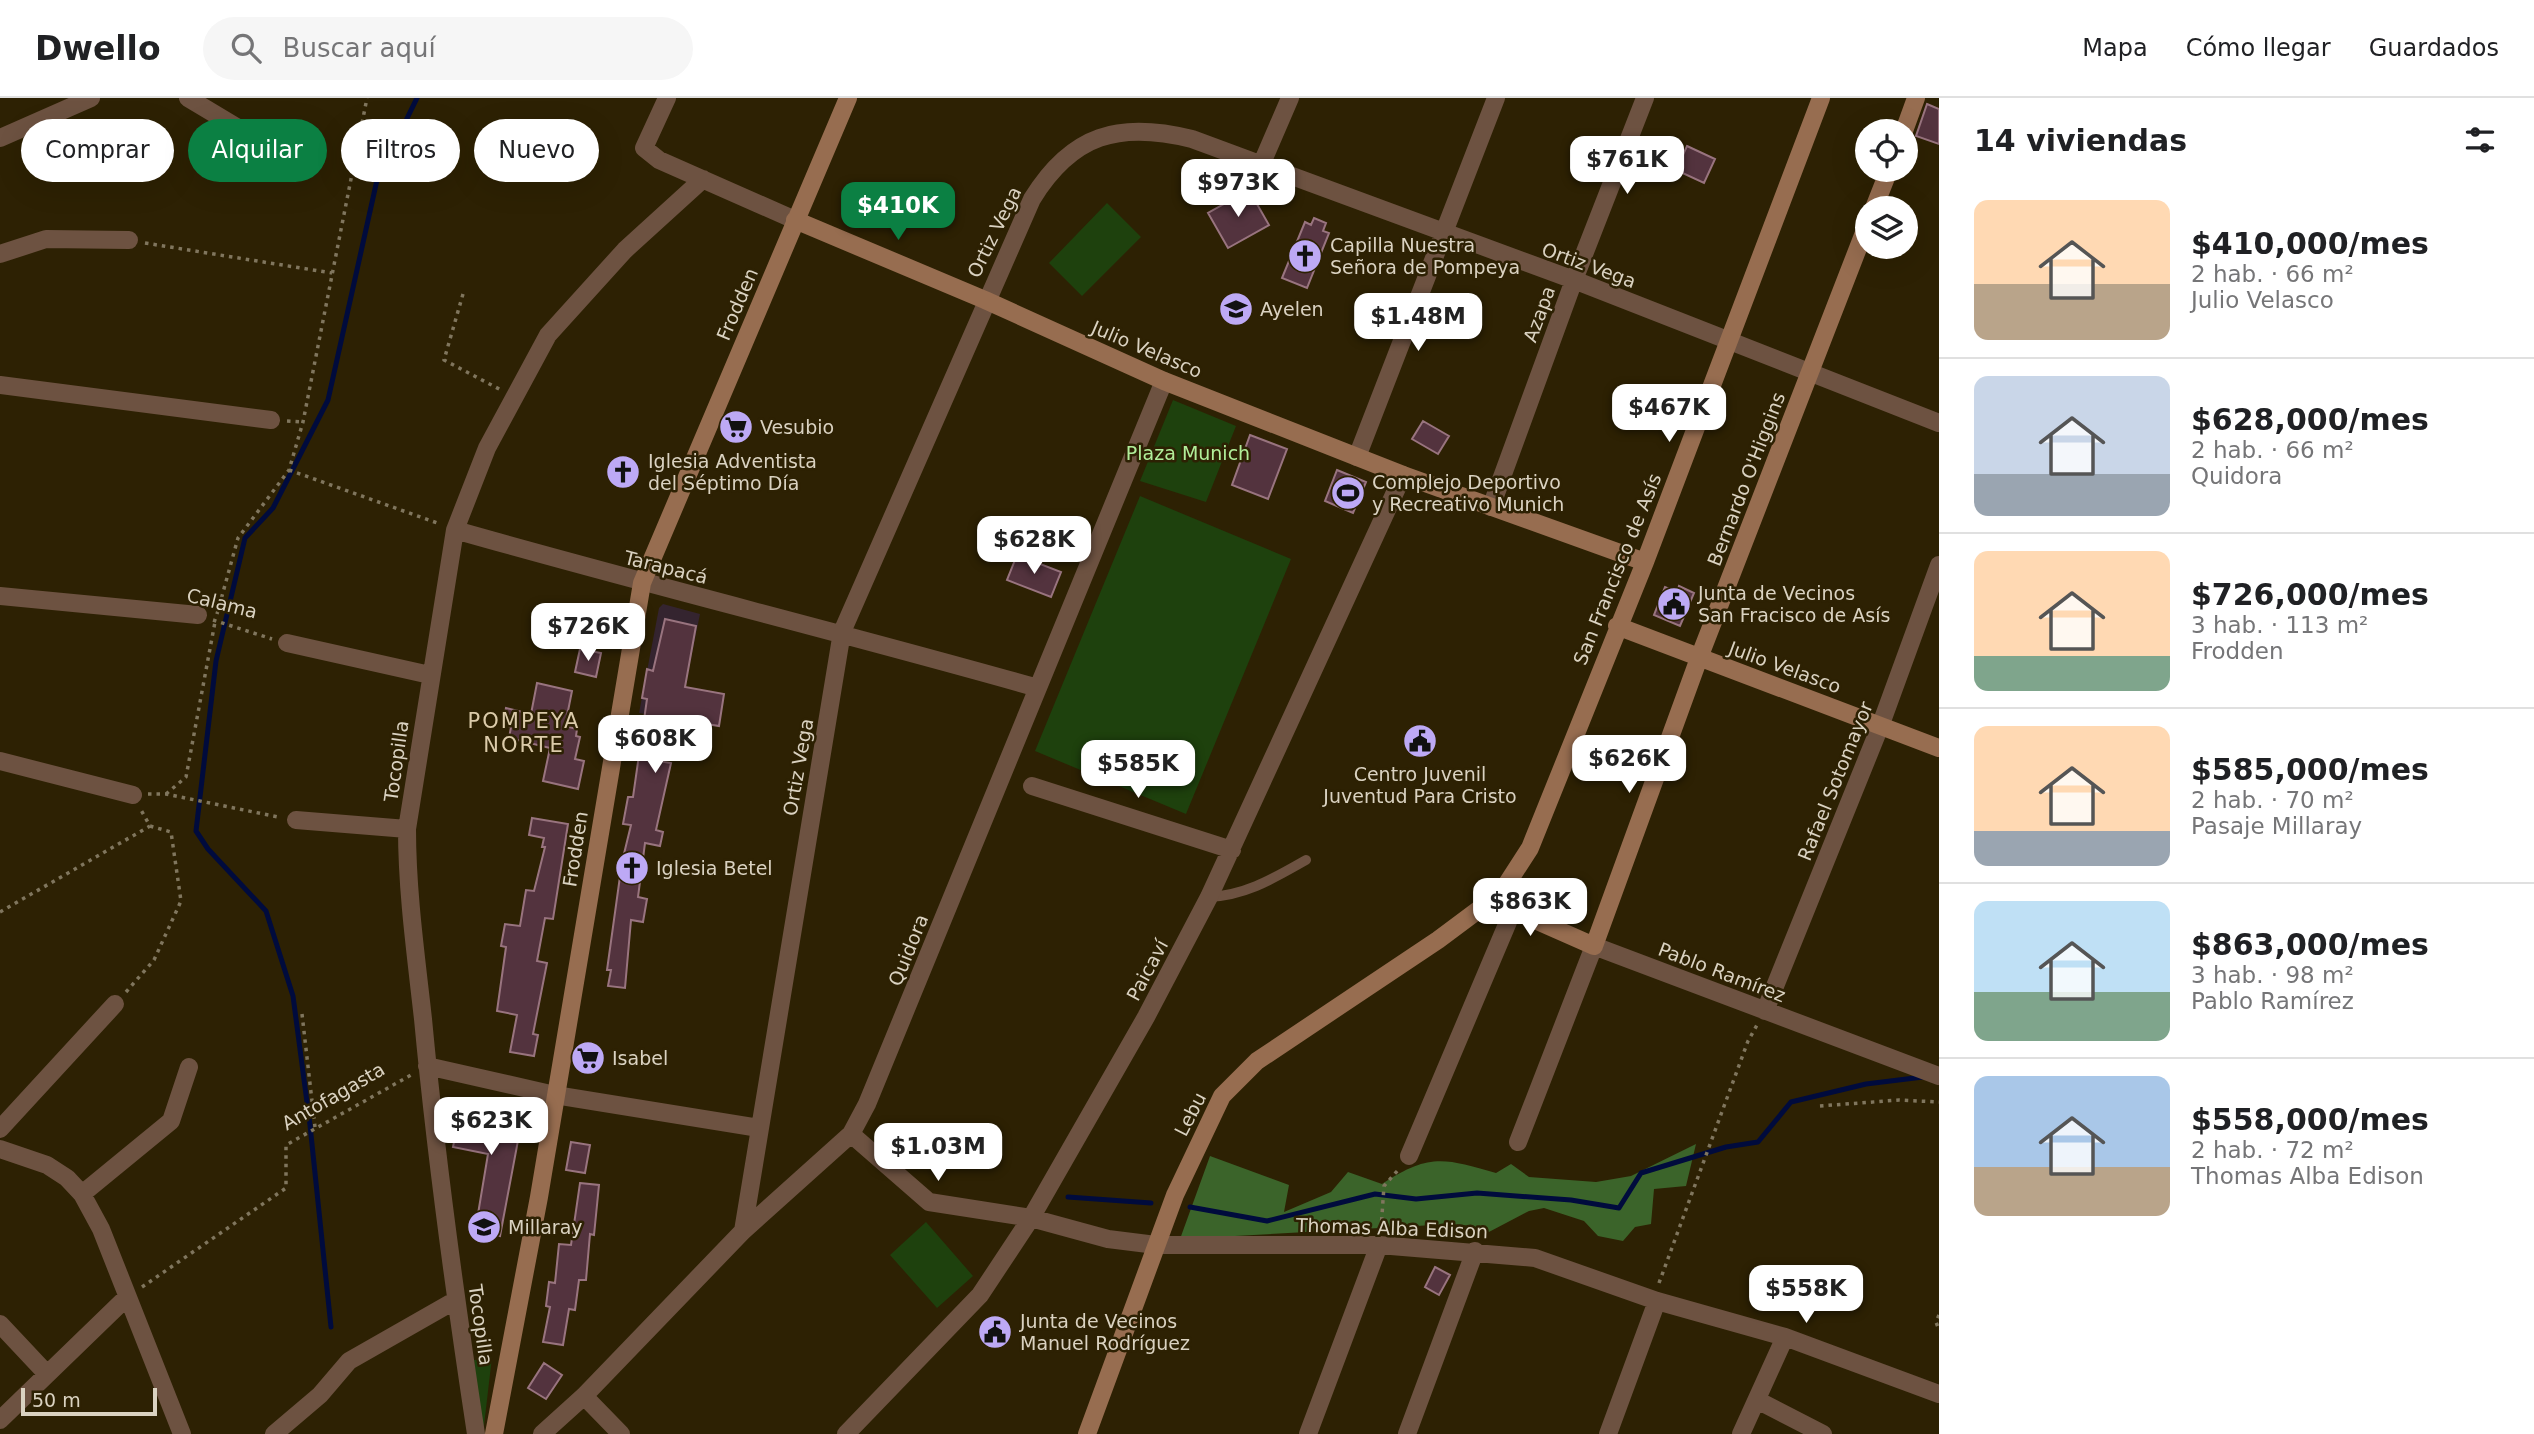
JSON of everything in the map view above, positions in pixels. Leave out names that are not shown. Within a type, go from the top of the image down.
[{"type":"main road","name":"Frodden","points":[[494,1434],[555,1096],[642,583],[848,98]]},
{"type":"main road","name":"San Francisco de Asís","points":[[1504,901],[1530,848],[1617,626],[1645,562],[1821,98]]},
{"type":"main road","points":[[1908,119],[1916,98]]},
{"type":"main road","name":"Julio Velasco","points":[[795,220],[985,300],[1164,381],[1403,475],[1645,562]]},
{"type":"main road","name":"Bernardo O'Higgins","points":[[1594,946],[1699,658],[1855,256]]},
{"type":"main road","name":"Julio Velasco","points":[[1617,626],[1939,748]]},
{"type":"main road","name":"Pablo Ramírez","points":[[1504,901],[1594,946]]},
{"type":"main road","name":"Lebu","points":[[1087,1434],[1156,1245],[1222,1096],[1257,1060],[1438,940],[1504,901]]},
{"type":"street","points":[[0,138],[91,98]]},
{"type":"street","points":[[188,98],[223,119]]},
{"type":"street","name":"Julio Velasco","points":[[667,98],[644,148],[659,160],[795,220]]},
{"type":"street","points":[[1262,163],[1290,98]]},
{"type":"street","points":[[1357,457],[1496,98]]},
{"type":"street","name":"Azapa","points":[[1491,507],[1574,280],[1645,98]]},
{"type":"street","name":"Ortiz Vega","points":[[743,1231],[842,632],[985,300],[1032,199],[1048,173],[1070,151],[1100,136],[1132,130],[1161,131],[1262,163],[1443,234],[1574,280],[1939,423]]},
{"type":"street","name":"Tocopilla","points":[[476,1434],[456,1300],[427,1066],[407,866],[407,829],[455,530],[487,448],[512,396],[548,335],[625,250],[703,179]]},
{"type":"street","points":[[0,254],[46,239],[129,240]]},
{"type":"street","name":"Quidora","points":[[542,1434],[584,1396],[743,1231],[851,1134],[867,1104],[1164,381]]},
{"type":"street","points":[[0,386],[271,420]]},
{"type":"street","name":"Paicaví","points":[[847,1434],[980,1295],[1031,1219],[1146,1017],[1209,897],[1403,475]]},
{"type":"street","name":"Tarapacá","points":[[455,530],[642,583],[842,632],[1038,688]]},
{"type":"street","name":"Rafael Sotomayor","points":[[1765,1012],[1881,724],[1939,565]]},
{"type":"street","name":"Calama","points":[[0,596],[206,617]]},
{"type":"street","points":[[287,643],[430,675]]},
{"type":"street","points":[[0,761],[133,795]]},
{"type":"street","points":[[1032,786],[1232,850]]},
{"type":"street","points":[[296,820],[407,829]]},
{"type":"street","name":"San Francisco de Asís","points":[[1409,1156],[1508,922],[1504,901]]},
{"type":"street","name":"Pablo Ramírez","points":[[1594,946],[1939,1076]]},
{"type":"street","name":"Bernardo O'Higgins","points":[[1518,1142],[1594,946]]},
{"type":"street","points":[[0,1129],[115,1004]]},
{"type":"street","points":[[427,1066],[555,1096],[759,1128]]},
{"type":"street","points":[[82,1194],[172,1121],[189,1067]]},
{"type":"street","name":"Thomas Alba Edison","points":[[851,1134],[929,1202],[1031,1219],[1108,1239],[1156,1245],[1379,1245],[1535,1258],[1657,1301],[1785,1337],[1939,1394]]},
{"type":"street","points":[[0,1149],[47,1165],[67,1178],[82,1194],[101,1229],[126,1298],[182,1434]]},
{"type":"street","points":[[1308,1434],[1379,1245]]},
{"type":"street","points":[[1407,1434],[1475,1251]]},
{"type":"street","points":[[0,1420],[126,1298]]},
{"type":"street","points":[[274,1434],[320,1395],[349,1361],[456,1300]]},
{"type":"street","points":[[1608,1434],[1657,1301]]},
{"type":"street","points":[[0,1324],[46,1373]]},
{"type":"street","points":[[1741,1434],[1785,1337]]},
{"type":"street","points":[[584,1396],[621,1434]]},
{"type":"street","points":[[1757,1400],[1823,1434]]},
{"type":"lane","points":[[1209,897],[1230,896],[1253,889],[1306,860]]},
{"type":"path","points":[[296,820],[166,793],[186,777],[206,617],[238,538],[289,470],[303,422],[367,98]]},
{"type":"path","points":[[129,240],[332,273]]},
{"type":"path","points":[[463,294],[444,360],[512,396]]},
{"type":"path","points":[[289,470],[455,530]]},
{"type":"path","name":"Calama","points":[[206,617],[287,643]]},
{"type":"path","points":[[115,1004],[154,960],[180,901],[170,832],[150,826],[133,795]]},
{"type":"path","points":[[0,912],[150,826]]},
{"type":"path","points":[[302,1014],[315,1128]]},
{"type":"path","points":[[1657,1301],[1659,1282],[1748,1041]]},
{"type":"path","name":"Antofagasta","points":[[126,1298],[286,1188],[286,1145],[427,1066]]},
{"type":"path","points":[[1820,1106],[1899,1100],[1939,1102]]},
{"type":"path","points":[[1379,1245],[1384,1186],[1409,1156]]},
{"type":"path","points":[[1939,1315],[1939,1330]]},
{"type":"shaded area","points":[[663,604],[700,614],[685,687],[724,694],[719,726],[639,713],[659,608]]},
{"type":"green space","points":[[1107,203],[1141,237],[1082,296],[1049,263]]},
{"type":"green space","name":"Plaza Munich","points":[[1173,400],[1236,426],[1206,502],[1140,481]]},
{"type":"green space","points":[[1140,496],[1291,559],[1186,814],[1035,751]]},
{"type":"green space","points":[[1696,1144],[1686,1186],[1654,1189],[1651,1224],[1635,1227],[1623,1241],[1598,1236],[1584,1221],[1544,1208],[1529,1211],[1487,1233],[1473,1226],[1452,1224],[1180,1239],[1210,1156],[1289,1185],[1284,1212],[1331,1192],[1348,1172],[1382,1184],[1412,1167],[1437,1161],[1463,1164],[1496,1173],[1511,1164],[1529,1177],[1596,1182],[1631,1176]]},
{"type":"green space","points":[[926,1222],[973,1276],[937,1308],[890,1255]]},
{"type":"green space","points":[[492,1357],[483,1434],[482,1434],[474,1360]]},
{"type":"building","points":[[1927,104],[1939,109],[1939,144],[1918,137]]},
{"type":"building","points":[[1687,146],[1715,159],[1704,183],[1676,170]]},
{"type":"building","points":[[1249,190],[1269,225],[1228,248],[1208,213]]},
{"type":"building","name":"Capilla Nuestra Señora de Pompeya","points":[[1314,218],[1326,223],[1323,231],[1329,233],[1307,288],[1282,278],[1305,222],[1311,225]]},
{"type":"building","points":[[1423,421],[1449,436],[1438,454],[1412,439]]},
{"type":"building","points":[[1250,435],[1287,449],[1268,499],[1232,485]]},
{"type":"building","points":[[1337,470],[1366,482],[1353,513],[1325,501]]},
{"type":"building","points":[[1017,555],[1061,572],[1051,597],[1007,580]]},
{"type":"building","name":"Junta de Vecinos San Fracisco de Asís","points":[[1679,586],[1694,593],[1680,626],[1654,615],[1665,587],[1677,592]]},
{"type":"building","points":[[665,619],[696,626],[685,687],[724,694],[719,726],[671,718],[664,762],[671,763],[656,830],[663,832],[660,846],[645,843],[638,897],[647,899],[643,922],[631,920],[625,988],[608,986],[611,970],[607,970],[622,862],[631,825],[623,824],[628,797],[633,797],[647,699],[642,698],[647,669],[653,671]]},
{"type":"building","points":[[580,649],[601,653],[596,677],[575,672]]},
{"type":"building","points":[[537,683],[572,691],[565,726],[577,729],[576,736],[580,737],[575,759],[584,761],[578,789],[543,781],[550,748],[509,738],[511,727],[503,724],[506,708],[531,714]]},
{"type":"building","points":[[532,818],[568,824],[553,919],[545,918],[537,961],[547,963],[533,1034],[538,1035],[534,1056],[510,1052],[517,1015],[497,1011],[506,947],[501,946],[505,924],[520,926],[526,890],[534,891],[545,847],[542,847],[544,838],[529,835]]},
{"type":"building","points":[[462,1102],[523,1114],[500,1236],[475,1232],[488,1154],[453,1147]]},
{"type":"building","points":[[571,1142],[590,1145],[585,1173],[566,1170]]},
{"type":"building","points":[[580,1183],[599,1185],[594,1235],[590,1234],[586,1280],[579,1280],[575,1310],[569,1309],[563,1345],[543,1342],[550,1307],[546,1306],[549,1282],[555,1283],[559,1244],[571,1245]]},
{"type":"building","points":[[1435,1267],[1450,1275],[1439,1295],[1425,1287]]},
{"type":"building","points":[[544,1363],[562,1375],[546,1399],[528,1388]]},
{"type":"waterway","points":[[331,1327],[310,1125],[293,996],[266,911],[208,849],[196,831],[216,661],[245,538],[273,508],[328,400],[377,180],[417,98]]},
{"type":"waterway","points":[[1190,1207],[1267,1221],[1375,1194],[1416,1199],[1477,1193],[1571,1200],[1619,1208],[1641,1173],[1726,1147],[1758,1142],[1791,1102],[1866,1084],[1923,1077]]},
{"type":"waterway","points":[[1068,1197],[1151,1203]]},
{"type":"place","name":"Capilla Nuestra Señora de Pompeya","points":[[1305,256]]},
{"type":"place","name":"Ayelen","points":[[1236,309]]},
{"type":"place","name":"Vesubio","points":[[736,427]]},
{"type":"place","name":"Iglesia Adventista del Séptimo Día","points":[[623,472]]},
{"type":"place","name":"Complejo Deportivo y Recreativo Munich","points":[[1348,493]]},
{"type":"place","name":"Junta de Vecinos San Fracisco de Asís","points":[[1674,604]]},
{"type":"place","name":"Centro Juvenil Juventud Para Cristo","points":[[1420,741]]},
{"type":"place","name":"Iglesia Betel","points":[[632,868]]},
{"type":"place","name":"Isabel","points":[[588,1058]]},
{"type":"place","name":"Millaray","points":[[484,1227]]},
{"type":"place","name":"Junta de Vecinos Manuel Rodríguez","points":[[995,1332]]},
{"type":"district","name":"POMPEYA NORTE","points":[[524,733]]}]
